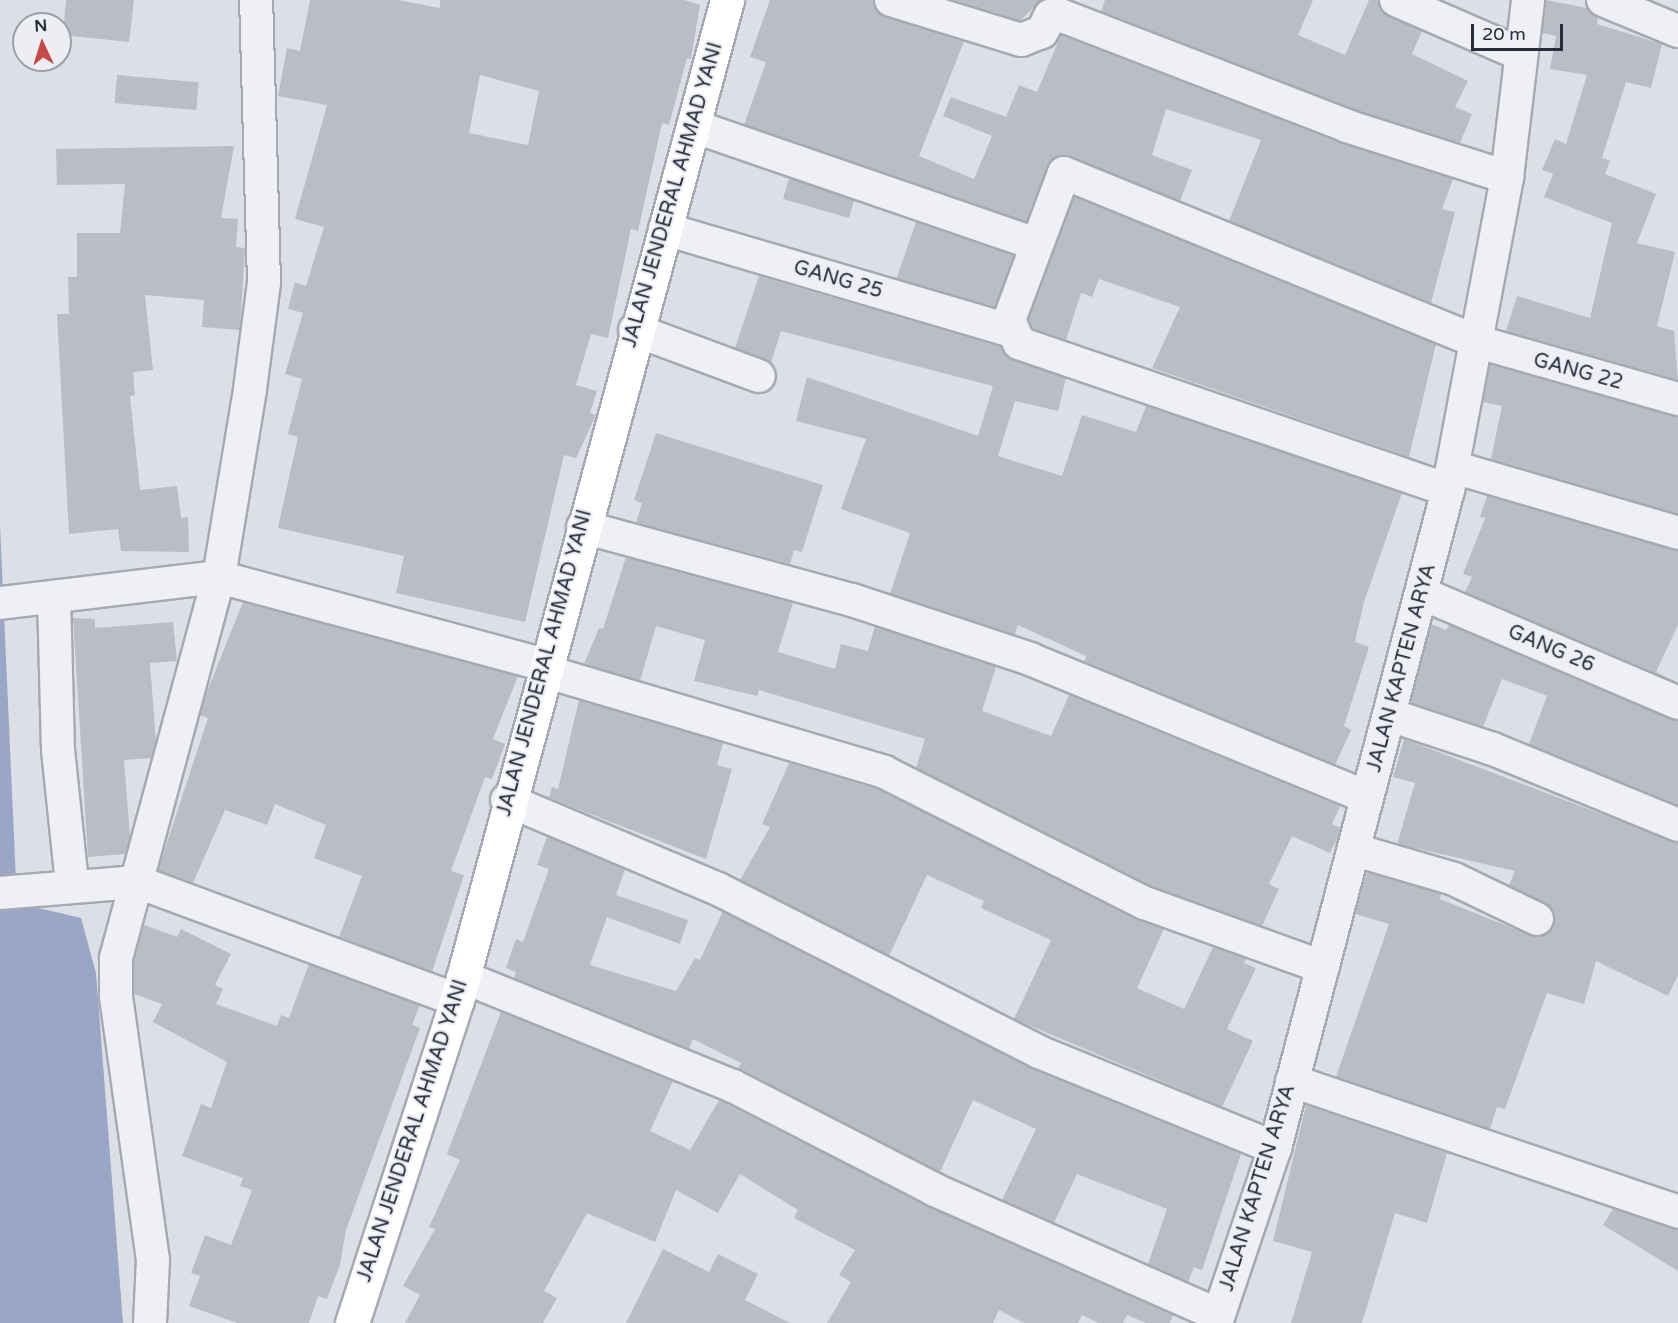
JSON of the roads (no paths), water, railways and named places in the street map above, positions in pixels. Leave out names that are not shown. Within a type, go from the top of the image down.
[{"type":"main road","name":"JALAN JENDERAL AHMAD YANI","points":[[352,1323],[460,989],[507,800],[728,0]]},
{"type":"street","points":[[150,1323],[153,1260],[116,996],[116,958],[219,577],[264,282],[256,0]]},
{"type":"street","points":[[891,0],[1021,40],[1042,32],[1050,16],[1060,15],[1347,126],[1507,177]]},
{"type":"street","points":[[1396,0],[1518,53]]},
{"type":"street","name":"JALAN KAPTEN ARYA","points":[[1218,1319],[1275,1148],[1355,850],[1366,797],[1423,594],[1451,478],[1507,177],[1518,53],[1528,0]]},
{"type":"street","points":[[1603,0],[1678,31]]},
{"type":"street","points":[[693,126],[1035,244],[1009,320],[1011,331],[1018,343],[1162,396],[1451,478],[1678,533]]},
{"type":"street","name":"GANG 22","points":[[1035,244],[1064,173],[1478,342],[1678,399]]},
{"type":"street","name":"GANG 25","points":[[665,229],[1011,331]]},
{"type":"street","points":[[635,330],[759,376]]},
{"type":"street","points":[[583,527],[852,600],[1030,659],[1366,797]]},
{"type":"street","points":[[0,603],[219,577],[545,668],[884,772],[1145,903],[1323,967]]},
{"type":"street","name":"GANG 26","points":[[1423,594],[1678,703]]},
{"type":"street","points":[[44,598],[72,884]]},
{"type":"street","points":[[1390,715],[1493,749],[1678,825]]},
{"type":"street","points":[[507,800],[718,889],[1039,1052],[1275,1148]]},
{"type":"street","points":[[1355,850],[1454,879],[1537,919]]},
{"type":"street","points":[[0,892],[72,884],[138,882],[460,989],[733,1086],[935,1190],[1218,1319]]},
{"type":"street","points":[[1292,1081],[1678,1212]]},
{"type":"water","points":[[0,525],[17,903],[81,918],[96,973],[123,1323],[0,1323]]}]
